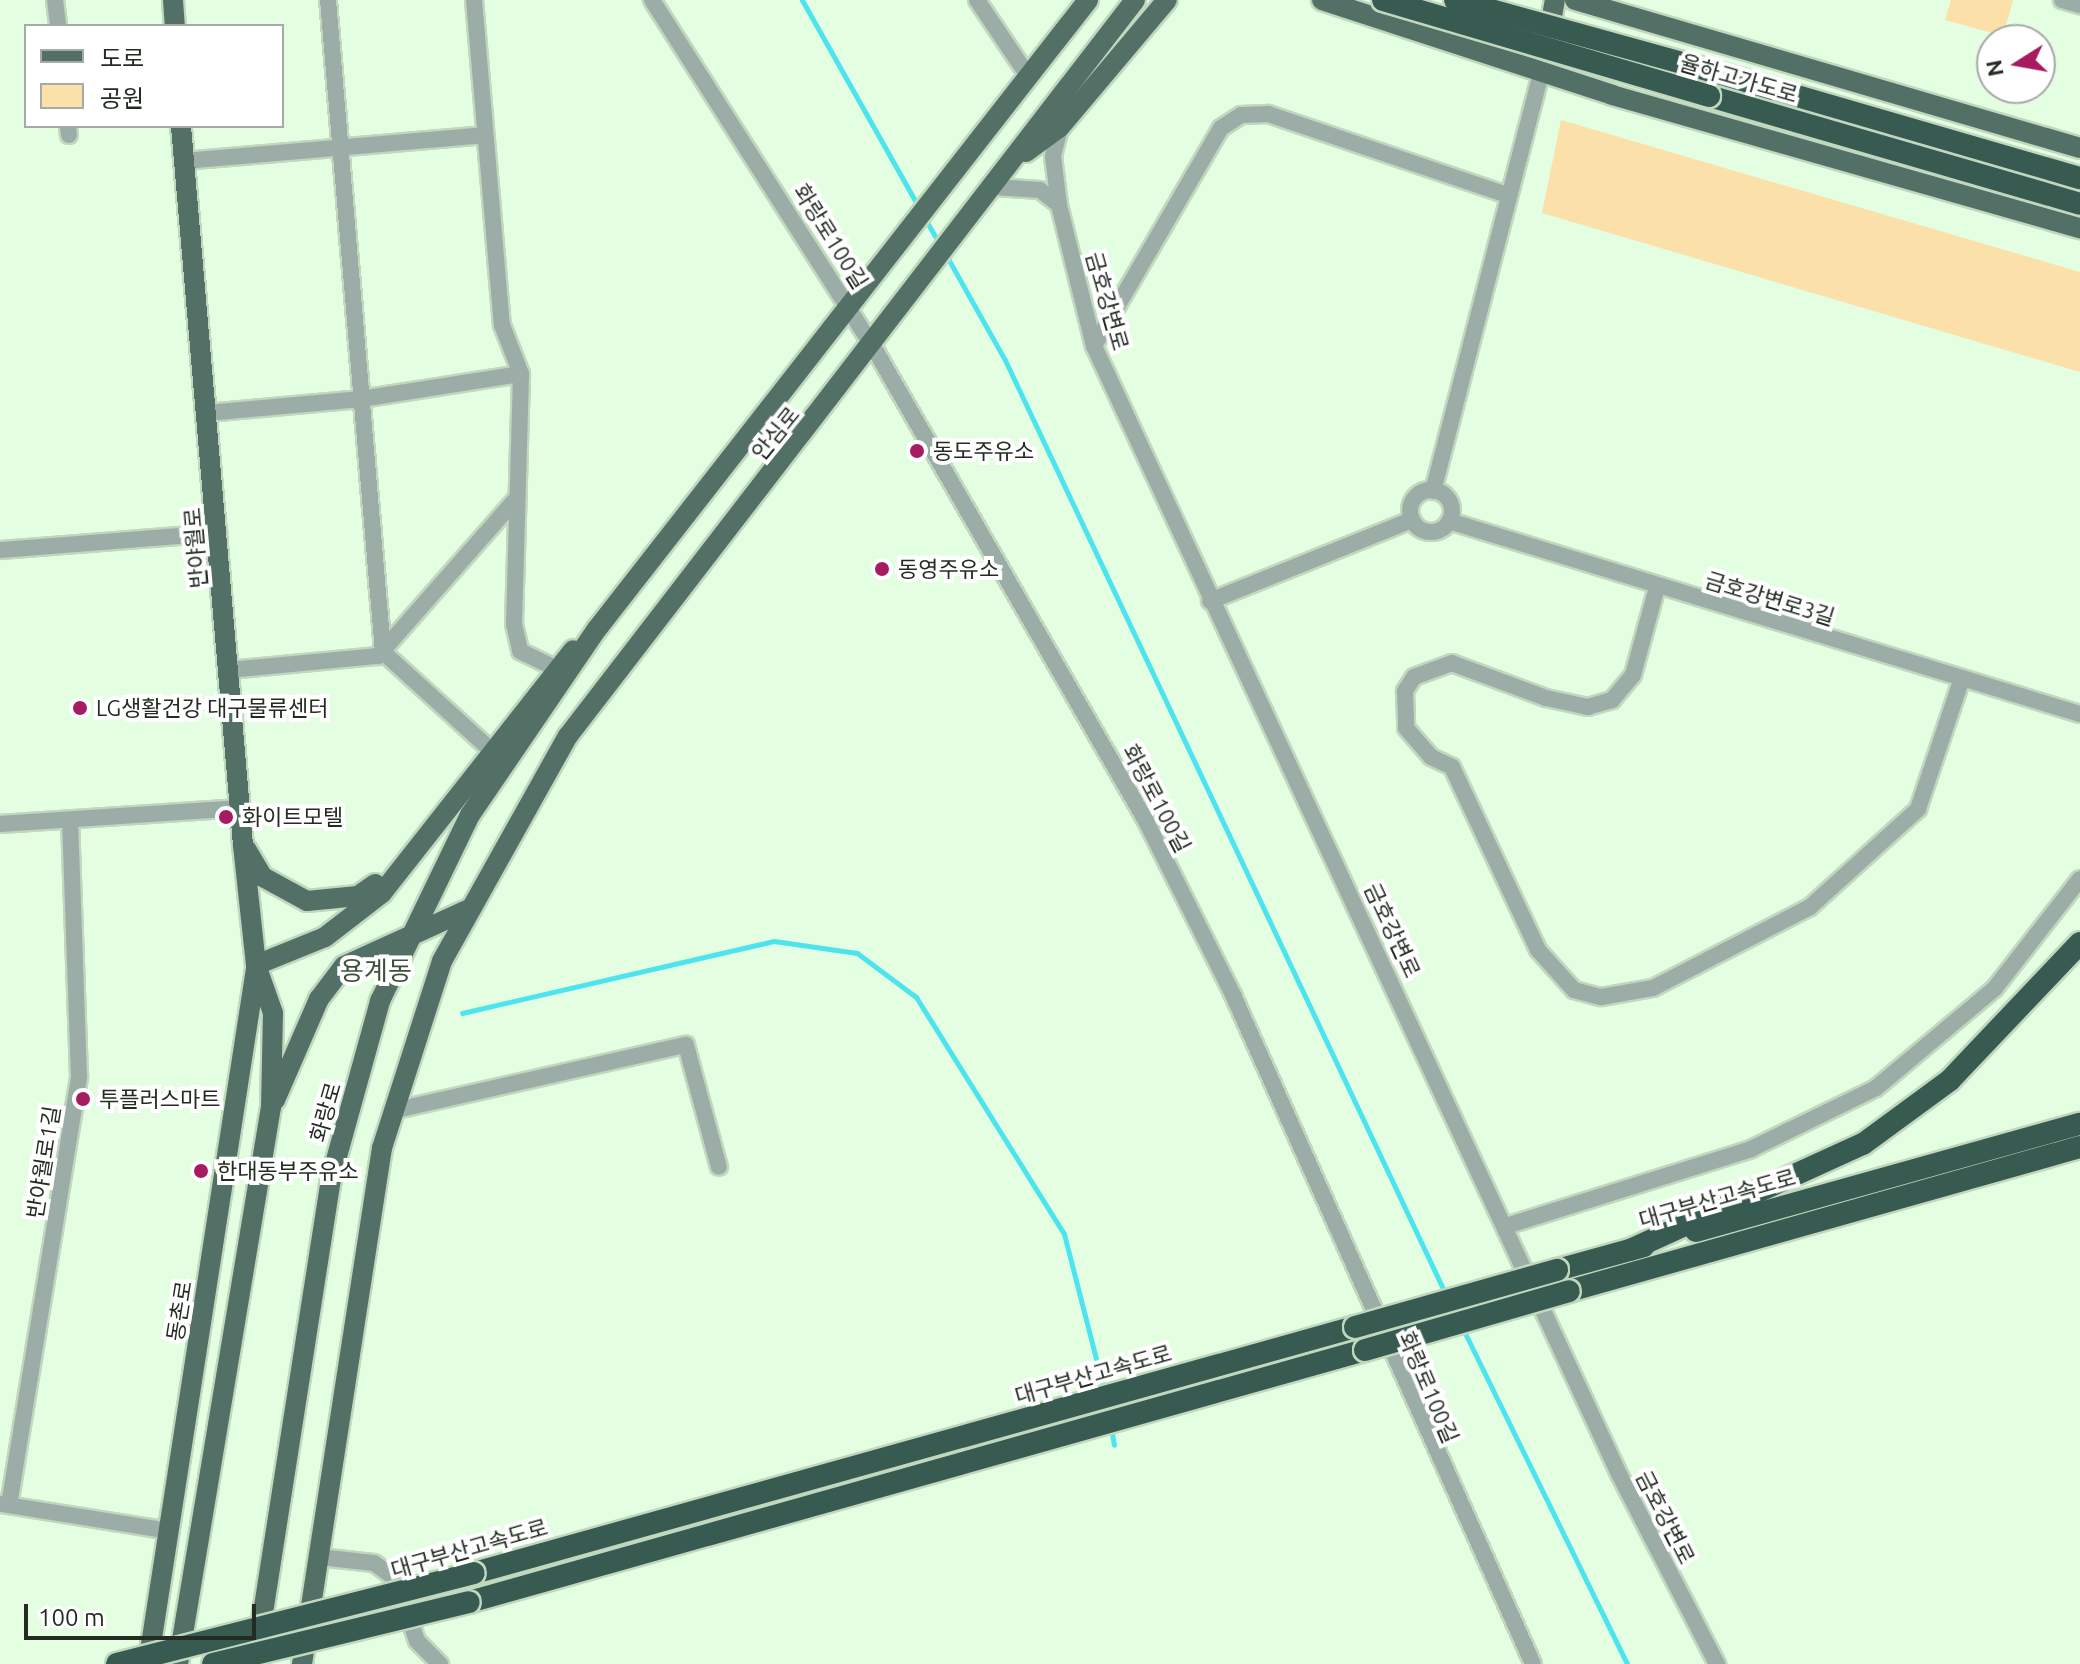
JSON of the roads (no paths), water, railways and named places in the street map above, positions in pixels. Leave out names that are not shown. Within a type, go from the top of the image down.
[{"type":"highway","name":"율하고가도로","points":[[1383,0],[2080,204]]},
{"type":"highway","name":"율하고가도로","points":[[1455,0],[2080,178]]},
{"type":"highway","points":[[1630,1250],[1863,1144],[1950,1080],[2080,943]]},
{"type":"highway","name":"대구부산고속도로","points":[[213,1664],[469,1602],[1069,1420],[1137,1388],[2080,1124]]},
{"type":"highway","name":"대구부산고속도로","points":[[117,1664],[1069,1420],[1142,1412],[1903,1194],[2080,1147]]},
{"type":"highway","points":[[1903,1194],[2080,1157]]},
{"type":"main road","points":[[173,0],[175,24]]},
{"type":"main road","name":"안심로","points":[[597,629],[864,277],[1088,0]]},
{"type":"main road","name":"안심로","points":[[472,908],[568,736],[874,348],[1135,0]]},
{"type":"main road","points":[[1010,164],[1060,127],[1167,0]]},
{"type":"main road","points":[[1322,0],[1541,72],[2080,228]]},
{"type":"main road","points":[[1541,72],[1555,0]]},
{"type":"main road","points":[[1575,0],[2080,148]]},
{"type":"main road","name":"반야월로","points":[[181,128],[256,965]]},
{"type":"main road","points":[[178,1664],[271,1107],[273,1013],[256,965],[325,937],[382,893],[495,754],[553,667],[597,629]]},
{"type":"main road","name":"화랑로","points":[[255,1664],[331,1178],[380,1001],[470,815],[597,629]]},
{"type":"main road","points":[[243,845],[263,877],[307,901],[358,896],[411,859]]},
{"type":"main road","points":[[271,1107],[319,999],[344,966],[413,932],[472,908]]},
{"type":"main road","points":[[302,1664],[392,1111],[422,1010],[472,908]]},
{"type":"main road","name":"동촌로","points":[[148,1664],[256,965]]},
{"type":"street","points":[[55,0],[58,24]]},
{"type":"street","points":[[328,0],[383,652],[495,754]]},
{"type":"street","points":[[474,0],[502,325],[521,374],[514,501],[517,642],[527,658],[553,667]]},
{"type":"street","name":"화랑로100길","points":[[652,0],[874,348],[1146,821],[1233,995],[1533,1664]]},
{"type":"street","points":[[977,0],[1028,76]]},
{"type":"street","points":[[2062,0],[2080,5]]},
{"type":"street","points":[[1433,491],[1505,194],[1541,72]]},
{"type":"street","points":[[1094,346],[1221,128],[1241,115],[1268,114],[1505,194]]},
{"type":"street","name":"금호강변로","points":[[1060,127],[1053,156],[1059,205],[1094,346],[1210,601],[1717,1664]]},
{"type":"street","points":[[183,161],[484,135]]},
{"type":"street","points":[[994,187],[1040,190],[1059,205]]},
{"type":"street","points":[[207,413],[361,399],[521,374]]},
{"type":"street","points":[[1412,520],[1414,499],[1433,491]]},
{"type":"street","points":[[1412,520],[1427,532],[1449,521],[1449,502],[1433,491]]},
{"type":"street","points":[[229,670],[383,652],[514,501]]},
{"type":"street","points":[[1210,601],[1412,520]]},
{"type":"street","name":"금호강변로3길","points":[[1449,521],[2074,712]]},
{"type":"street","points":[[0,550],[218,533]]},
{"type":"street","points":[[1657,587],[1633,675],[1612,700],[1588,707],[1546,698],[1452,663],[1414,677],[1405,691],[1406,728],[1431,757],[1452,767],[1538,950],[1574,990],[1601,997],[1653,988],[1810,907],[1918,809],[1962,678]]},
{"type":"street","points":[[2074,712],[2080,724]]},
{"type":"street","points":[[0,824],[70,823],[240,808]]},
{"type":"street","name":"반야월로1길","points":[[70,823],[79,1077],[5,1504],[169,1531]]},
{"type":"street","points":[[1506,1226],[1751,1149],[1876,1088],[1995,988],[2080,879]]},
{"type":"street","points":[[392,1111],[686,1045],[719,1167]]},
{"type":"street","points":[[319,1557],[374,1563],[396,1579],[417,1641],[440,1664]]},
{"type":"waterway","points":[[802,0],[919,208]]},
{"type":"waterway","points":[[924,217],[939,243]]},
{"type":"waterway","points":[[946,255],[1005,360],[1446,1295]]},
{"type":"waterway","points":[[462,1013],[774,941],[857,953],[916,997],[1064,1234],[1104,1390]]},
{"type":"waterway","points":[[1463,1329],[1627,1664]]},
{"type":"waterway","points":[[1111,1428],[1114,1445]]},
{"type":"place","name":"동도주유소","points":[[917,451]]},
{"type":"place","name":"동영주유소","points":[[882,569]]},
{"type":"place","name":"LG생활건강 대구물류센터","points":[[80,708]]},
{"type":"place","name":"화이트모텔","points":[[226,817]]},
{"type":"place","name":"투플러스마트","points":[[83,1099]]},
{"type":"place","name":"한대동부주유소","points":[[201,1171]]},
{"type":"district","name":"용계동","points":[[376,971]]}]
